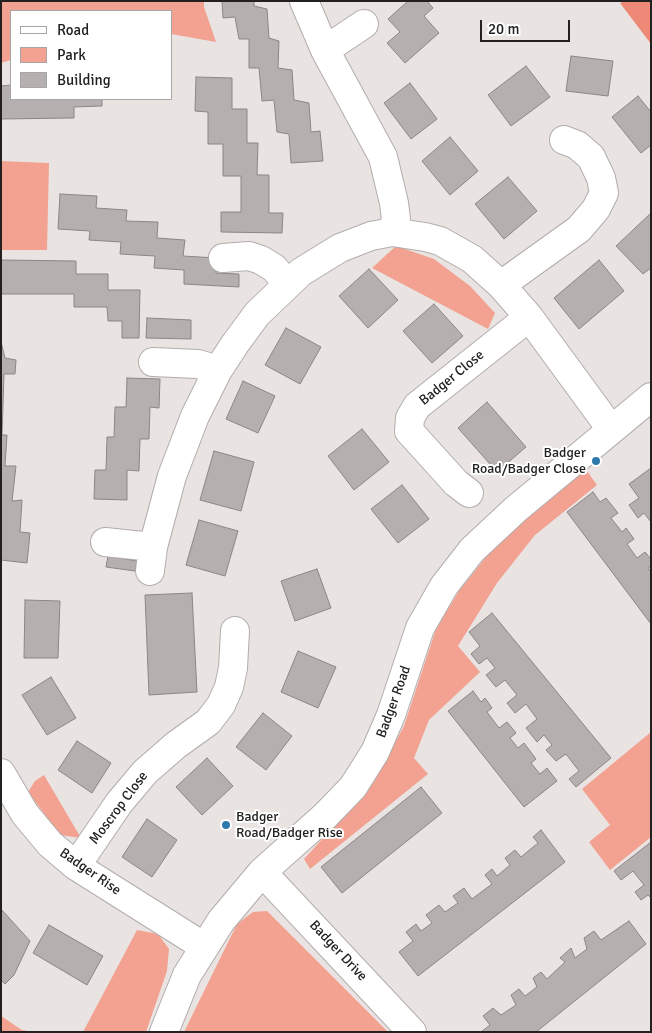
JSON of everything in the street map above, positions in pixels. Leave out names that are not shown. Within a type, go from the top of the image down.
[{"type":"street","points":[[304,1],[325,50],[383,157],[396,219],[392,232]]},
{"type":"street","points":[[325,50],[364,24]]},
{"type":"street","points":[[501,285],[579,228],[596,209],[604,193],[601,178],[591,157],[576,145],[564,140]]},
{"type":"street","points":[[105,542],[152,559],[172,476],[195,416],[218,370],[257,314],[287,283],[317,260],[340,248],[371,236],[392,232],[440,242],[472,259],[501,285],[529,316],[611,429]]},
{"type":"street","points":[[223,258],[248,256],[261,260],[274,268],[287,283]]},
{"type":"street","name":"Badger Close","points":[[469,493],[456,483],[409,431],[410,418],[417,406],[529,316]]},
{"type":"street","points":[[153,362],[198,364],[218,370]]},
{"type":"street","name":"Badger Road","points":[[164,1032],[187,975],[203,946],[242,893],[262,872],[325,816],[353,787],[376,752],[420,628],[444,586],[472,550],[516,509],[651,397]]},
{"type":"street","name":"Moscrop Close","points":[[76,866],[119,803],[145,772],[176,745],[208,722],[221,705],[229,687],[233,668],[235,631]]},
{"type":"street","name":"Badger Rise","points":[[1,773],[25,814],[50,844],[76,866],[203,946]]},
{"type":"street","name":"Badger Drive","points":[[262,872],[412,1032]]},
{"type":"green space","points":[[1,1],[204,1],[204,7],[216,42],[172,34],[172,10],[10,10],[10,60],[1,63]]},
{"type":"green space","points":[[1,161],[49,163],[47,250],[1,250]]},
{"type":"green space","points":[[396,246],[434,259],[470,286],[495,313],[488,329],[372,268]]},
{"type":"green space","points":[[584,467],[597,485],[535,535],[497,583],[458,646],[480,672],[429,720],[414,758],[428,774],[310,869],[304,859],[374,782],[404,726],[436,629],[459,591],[501,538]]},
{"type":"green space","points":[[651,732],[651,837],[610,870],[589,842],[610,825],[582,789]]},
{"type":"green space","points":[[44,775],[81,838],[60,835],[28,792],[35,781]]},
{"type":"green space","points":[[267,911],[388,1032],[184,1032],[237,924],[253,912]]},
{"type":"green space","points":[[137,930],[158,934],[169,949],[167,971],[146,1032],[83,1032]]},
{"type":"green space","points":[[1,1016],[22,1030],[34,1032],[1,1032]]},
{"type":"shaded area","points":[[625,1],[651,1],[651,44],[620,3]]},
{"type":"building","points":[[222,1],[254,1],[254,6],[267,9],[269,38],[279,41],[278,68],[292,70],[294,100],[309,103],[311,132],[320,131],[323,161],[291,163],[289,134],[277,132],[274,100],[262,101],[259,68],[249,68],[249,39],[239,39],[235,17],[223,18]]},
{"type":"building","points":[[408,1],[427,1],[433,8],[424,16],[439,33],[405,63],[387,43],[400,32],[388,19]]},
{"type":"building","points":[[571,56],[613,61],[608,96],[566,91]]},
{"type":"building","points":[[526,66],[550,97],[511,126],[488,95]]},
{"type":"building","points":[[196,77],[232,78],[232,109],[247,109],[247,143],[258,143],[257,175],[269,175],[269,213],[283,213],[282,233],[221,232],[221,212],[241,212],[241,176],[223,176],[223,144],[208,144],[208,112],[195,111]]},
{"type":"building","points":[[410,83],[437,119],[411,139],[384,103]]},
{"type":"building","points":[[10,85],[10,100],[102,100],[102,106],[74,107],[74,118],[1,119],[1,86]]},
{"type":"building","points":[[638,96],[651,112],[651,145],[641,153],[612,117]]},
{"type":"building","points":[[450,137],[478,171],[450,195],[422,161]]},
{"type":"building","points":[[508,177],[537,211],[504,239],[475,204]]},
{"type":"building","points":[[60,194],[97,196],[96,208],[127,210],[126,221],[158,222],[157,238],[185,240],[183,256],[217,258],[216,273],[239,274],[239,287],[184,284],[184,270],[154,268],[155,256],[120,254],[121,242],[89,240],[90,231],[58,229]]},
{"type":"building","points":[[651,213],[651,268],[643,274],[616,246]]},
{"type":"building","points":[[1,260],[76,261],[76,274],[108,274],[108,290],[140,290],[139,338],[122,338],[122,321],[108,321],[107,307],[74,307],[74,294],[1,294]]},
{"type":"building","points":[[599,260],[624,291],[579,329],[554,298]]},
{"type":"building","points":[[369,269],[398,300],[368,328],[339,296]]},
{"type":"building","points":[[434,304],[463,336],[432,363],[403,331]]},
{"type":"building","points":[[147,318],[191,320],[191,339],[146,338]]},
{"type":"building","points":[[286,328],[321,347],[300,384],[265,365]]},
{"type":"building","points":[[1,342],[5,358],[16,360],[15,374],[4,374],[2,435],[7,435],[5,466],[16,466],[12,501],[22,500],[20,532],[30,533],[27,563],[1,560]]},
{"type":"building","points":[[127,378],[160,379],[159,408],[150,407],[149,439],[140,439],[139,471],[127,470],[127,500],[94,499],[95,470],[106,470],[107,437],[114,437],[115,407],[126,407]]},
{"type":"building","points":[[243,381],[275,396],[258,433],[226,419]]},
{"type":"building","points":[[487,402],[526,447],[497,472],[458,428]]},
{"type":"building","points":[[362,429],[389,462],[354,490],[328,456]]},
{"type":"building","points":[[214,451],[254,462],[241,511],[200,500]]},
{"type":"building","points":[[651,468],[651,522],[644,513],[638,518],[629,505],[639,498],[629,484]]},
{"type":"building","points":[[402,485],[429,519],[398,543],[371,509]]},
{"type":"building","points":[[593,492],[600,502],[606,498],[618,513],[611,518],[622,532],[626,528],[634,539],[627,544],[637,558],[645,552],[651,559],[651,566],[648,568],[651,572],[651,624],[567,512]]},
{"type":"building","points":[[199,520],[238,531],[225,576],[186,565]]},
{"type":"building","points":[[108,556],[137,561],[135,571],[106,567]]},
{"type":"building","points":[[317,569],[331,608],[295,621],[281,581]]},
{"type":"building","points":[[192,593],[197,692],[149,695],[145,595]]},
{"type":"building","points":[[25,600],[60,601],[58,658],[24,658]]},
{"type":"building","points":[[492,613],[611,758],[576,787],[569,779],[579,771],[566,754],[556,761],[546,750],[552,745],[544,735],[537,742],[526,728],[537,719],[526,704],[515,713],[507,703],[517,695],[505,680],[496,687],[486,675],[495,668],[487,658],[479,664],[471,654],[480,646],[469,632]]},
{"type":"building","points":[[298,651],[336,667],[318,708],[281,692]]},
{"type":"building","points":[[51,677],[76,718],[47,735],[22,695]]},
{"type":"building","points":[[473,691],[481,702],[485,698],[492,708],[487,712],[499,728],[507,722],[516,733],[510,738],[518,748],[524,743],[536,759],[531,763],[540,774],[547,768],[557,781],[524,807],[448,711]]},
{"type":"building","points":[[263,713],[292,736],[266,770],[236,747]]},
{"type":"building","points":[[77,741],[111,763],[92,793],[58,770]]},
{"type":"building","points":[[207,758],[233,786],[202,815],[176,787]]},
{"type":"building","points":[[421,787],[442,813],[342,893],[321,867]]},
{"type":"building","points":[[147,819],[177,840],[152,877],[122,857]]},
{"type":"building","points":[[541,830],[565,862],[418,976],[399,952],[413,941],[406,932],[416,924],[421,931],[432,923],[426,915],[439,905],[445,912],[458,903],[453,896],[464,888],[472,899],[492,884],[485,875],[492,869],[497,876],[510,865],[505,858],[515,850],[521,857],[538,843],[533,837]]},
{"type":"building","points":[[651,842],[651,898],[648,895],[641,900],[635,892],[644,885],[633,871],[621,880],[614,871]]},
{"type":"building","points":[[1,909],[30,941],[14,975],[5,984],[1,980]]},
{"type":"building","points":[[629,921],[646,944],[536,1032],[481,1032],[490,1025],[483,1016],[493,1008],[501,1015],[516,1005],[511,995],[519,989],[525,996],[537,987],[533,978],[541,972],[547,979],[565,962],[560,958],[571,948],[575,958],[587,949],[584,938],[594,931],[601,940]]},
{"type":"building","points":[[49,925],[103,956],[87,985],[33,953]]},
{"type":"place","name":"Badger Road/Badger Close","points":[[596,461]]},
{"type":"place","name":"Badger Road/Badger Rise","points":[[226,825]]}]
